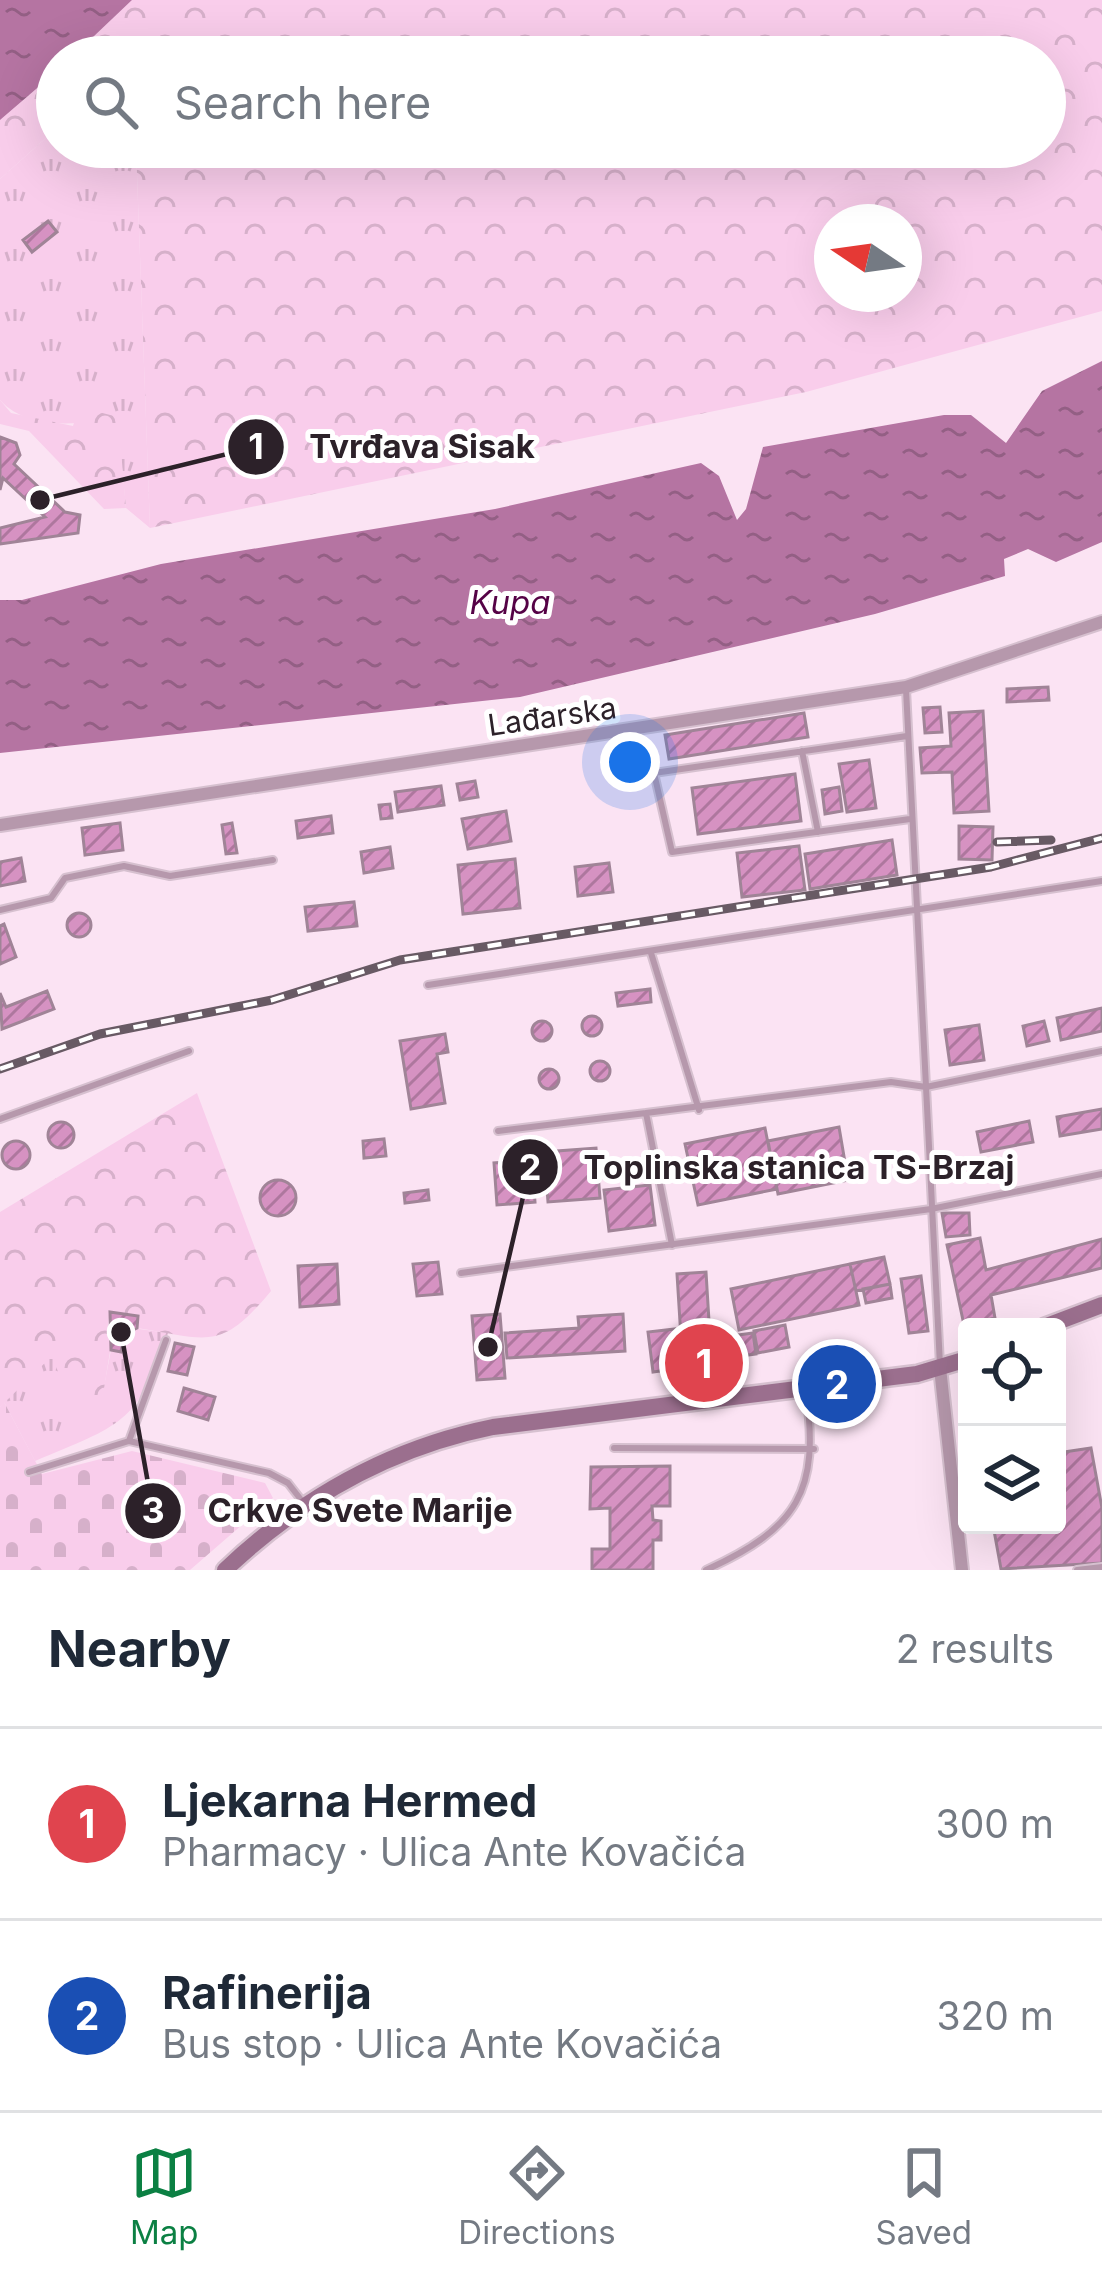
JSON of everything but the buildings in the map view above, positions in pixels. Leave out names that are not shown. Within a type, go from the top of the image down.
[{"type":"main road","points":[[1066,1319],[1102,1305]]},
{"type":"main road","points":[[225,1570],[304,1504],[386,1459],[464,1433],[806,1388],[958,1362]]},
{"type":"street","name":"Lađarska","points":[[0,825],[906,688],[1102,622]]},
{"type":"street","points":[[940,1368],[962,1570]]},
{"type":"lane","points":[[906,688],[913,911],[940,1368]]},
{"type":"lane","points":[[908,736],[653,773],[672,852],[910,819]]},
{"type":"lane","points":[[802,751],[818,832]]},
{"type":"lane","points":[[0,910],[51,898],[65,878],[124,866],[170,876],[272,860]]},
{"type":"lane","points":[[428,985],[1102,881]]},
{"type":"lane","points":[[651,952],[699,1110]]},
{"type":"lane","points":[[0,1119],[189,1051]]},
{"type":"lane","points":[[498,1131],[699,1110],[891,1082],[926,1087],[1102,1051]]},
{"type":"lane","points":[[646,1113],[672,1247]]},
{"type":"lane","points":[[461,1273],[931,1209],[1102,1174]]},
{"type":"lane","points":[[129,1441],[166,1340]]},
{"type":"lane","points":[[706,1570],[772,1534],[809,1478],[814,1449],[806,1388]]},
{"type":"lane","points":[[29,1472],[129,1441],[268,1473],[288,1483],[304,1504]]},
{"type":"lane","points":[[614,1448],[814,1449]]},
{"type":"lane","points":[[1077,1570],[1102,1567]]},
{"type":"green space","points":[[132,0],[1102,0],[1102,311],[806,392],[150,528],[137,168],[1066,168],[1066,36],[94,36]]},
{"type":"green space","points":[[36,89],[36,147],[0,179],[0,120]]},
{"type":"green space","points":[[36,147],[36,168],[137,168],[150,528],[126,508],[117,417],[71,423],[40,421],[0,400],[0,179]]},
{"type":"green space","points":[[0,400],[11,413],[73,426],[79,407],[118,417],[126,508],[104,509],[29,431],[0,424]]},
{"type":"green space","points":[[197,1093],[271,1291],[239,1324],[213,1336],[137,1328],[138,1316],[110,1312],[107,1331],[113,1333],[101,1407],[73,1411],[52,1356],[0,1407],[0,1212]]},
{"type":"green space","points":[[132,1328],[168,1333],[147,1387],[135,1404],[107,1429],[35,1461],[4,1402],[52,1355],[100,1407],[111,1350],[121,1351],[124,1334],[131,1335]]},
{"type":"green space","points":[[4,1402],[42,1474],[132,1451],[265,1483],[273,1498],[190,1570],[0,1570],[0,1407]]},
{"type":"water","points":[[0,0],[132,0],[94,36],[36,36],[36,89],[0,120]]},
{"type":"water","name":"Kupa","points":[[1102,361],[1102,542],[1056,562],[1028,549],[1004,559],[1005,576],[875,614],[520,697],[0,753],[0,600],[22,600],[161,564],[495,509],[701,463],[719,476],[737,520],[746,509],[763,447],[944,415],[971,415],[1006,443],[1042,391]]},
{"type":"railway","points":[[0,1069],[100,1034],[272,1000],[400,960],[991,867],[1102,838]]},
{"type":"railway","points":[[997,842],[1051,840]]},
{"type":"place","name":"Tvrđava Sisak","points":[[40,500]]},
{"type":"place","name":"Crkve Svete Marije","points":[[121,1332]]},
{"type":"place","name":"Toplinska stanica TS-Brzaj","points":[[488,1347]]},
{"type":"place","name":"Ljekarna Hermed","points":[[704,1363]]},
{"type":"place","name":"Rafinerija","points":[[837,1384]]}]
